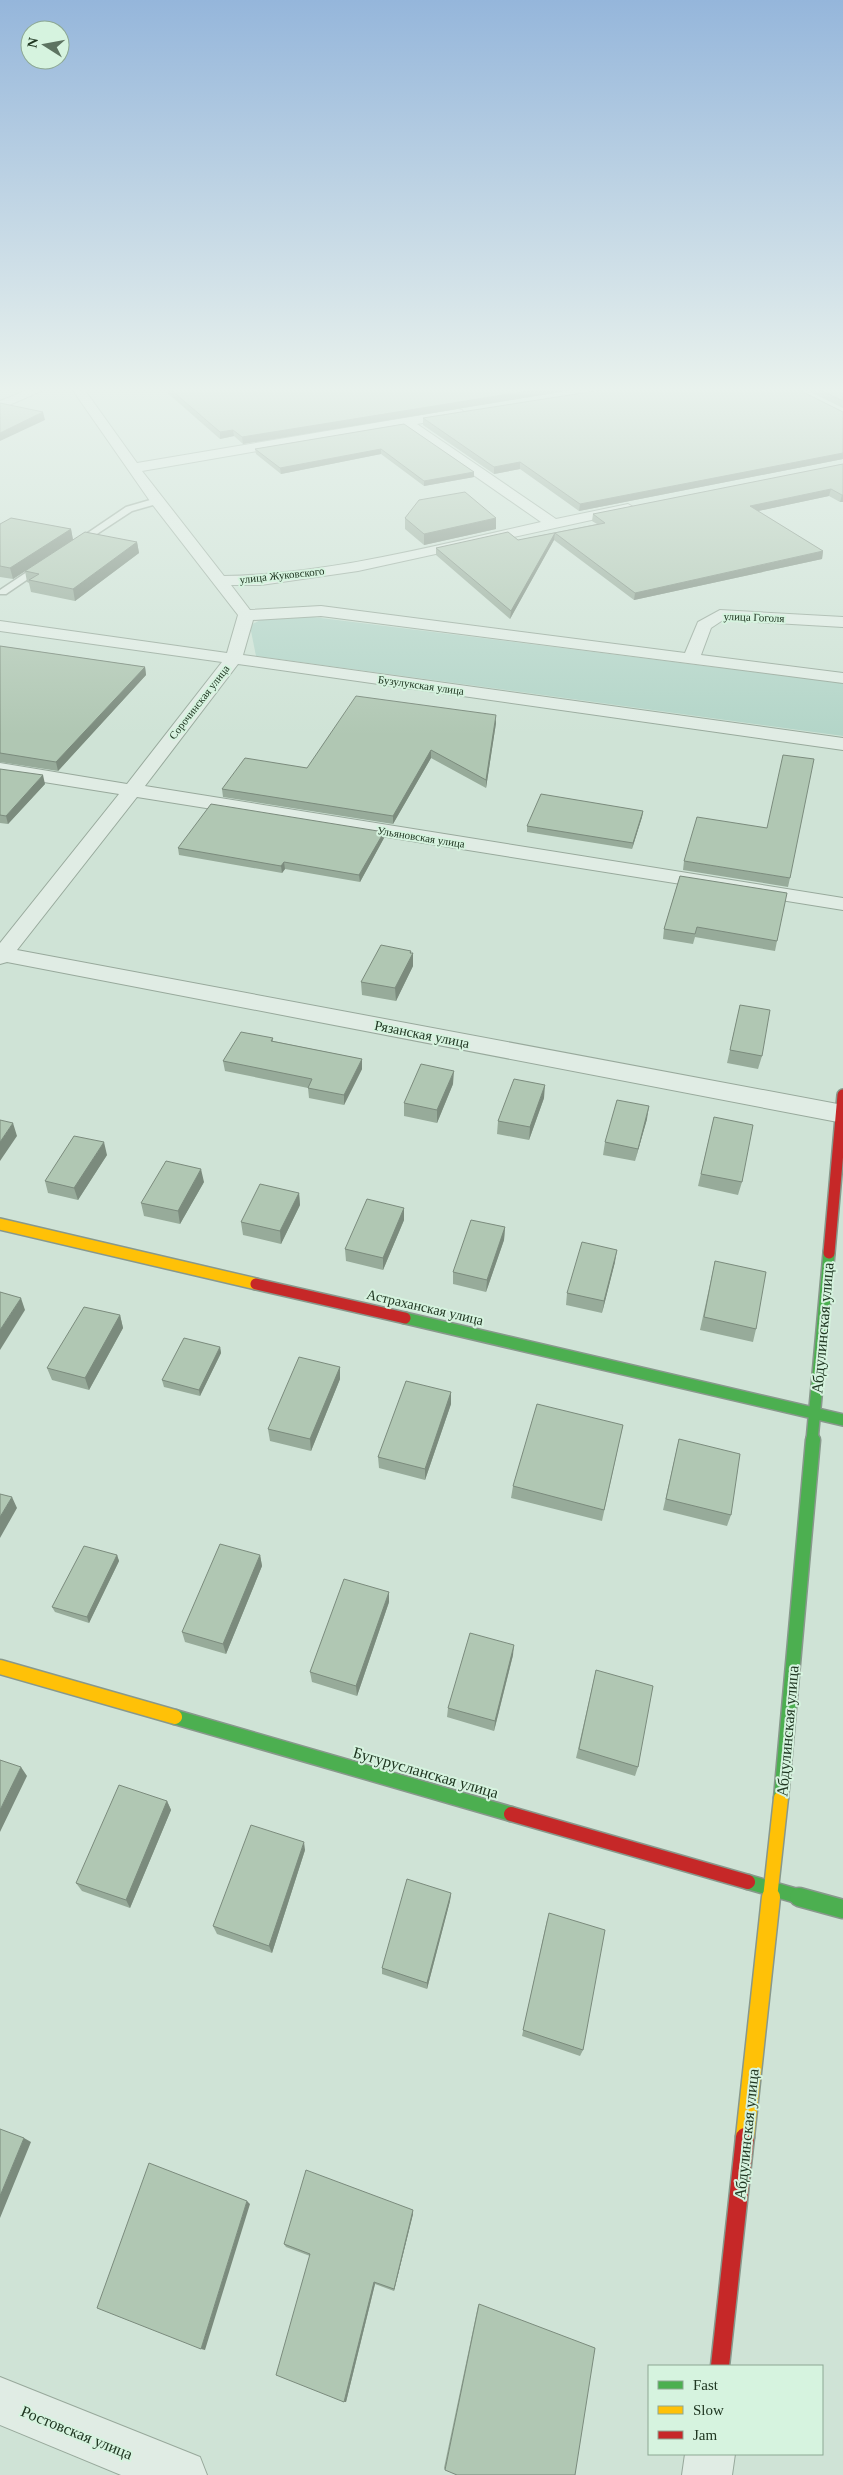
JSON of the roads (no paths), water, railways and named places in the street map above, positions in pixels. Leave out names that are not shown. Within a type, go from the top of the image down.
[{"type":"street","points":[[160,504],[246,615],[321,611],[843,678]]},
{"type":"street","points":[[525,504],[552,523]]},
{"type":"street","name":"улица Жуковского","points":[[221,581],[261,580],[358,566],[552,523],[640,506]]},
{"type":"street","name":"Сорочинская улица","points":[[1,955],[234,658],[246,615]]},
{"type":"street","name":"улица Гоголя","points":[[691,658],[704,625],[720,615],[843,622]]},
{"type":"street","name":"Бузулукская улица","points":[[0,626],[843,744]]},
{"type":"street","name":"Ульяновская улица","points":[[0,769],[843,904]]},
{"type":"street","name":"Рязанская улица","points":[[1,955],[842,1108]]},
{"type":"street","name":"Абдулинская улица","points":[[720,2365],[773,1888],[842,1108]]},
{"type":"street","name":"Астраханская улица","points":[[0,1224],[843,1420]]},
{"type":"street","name":"Бугурусланская улица","points":[[0,1667],[843,1909]]},
{"type":"street","name":"Ростовская улица","points":[[0,2401],[182,2475]]},
{"type":"street","points":[[708,2475],[710,2455]]},
{"type":"lane","points":[[66,550],[129,509],[145,504]]},
{"type":"lane","points":[[2,592],[50,561]]}]
